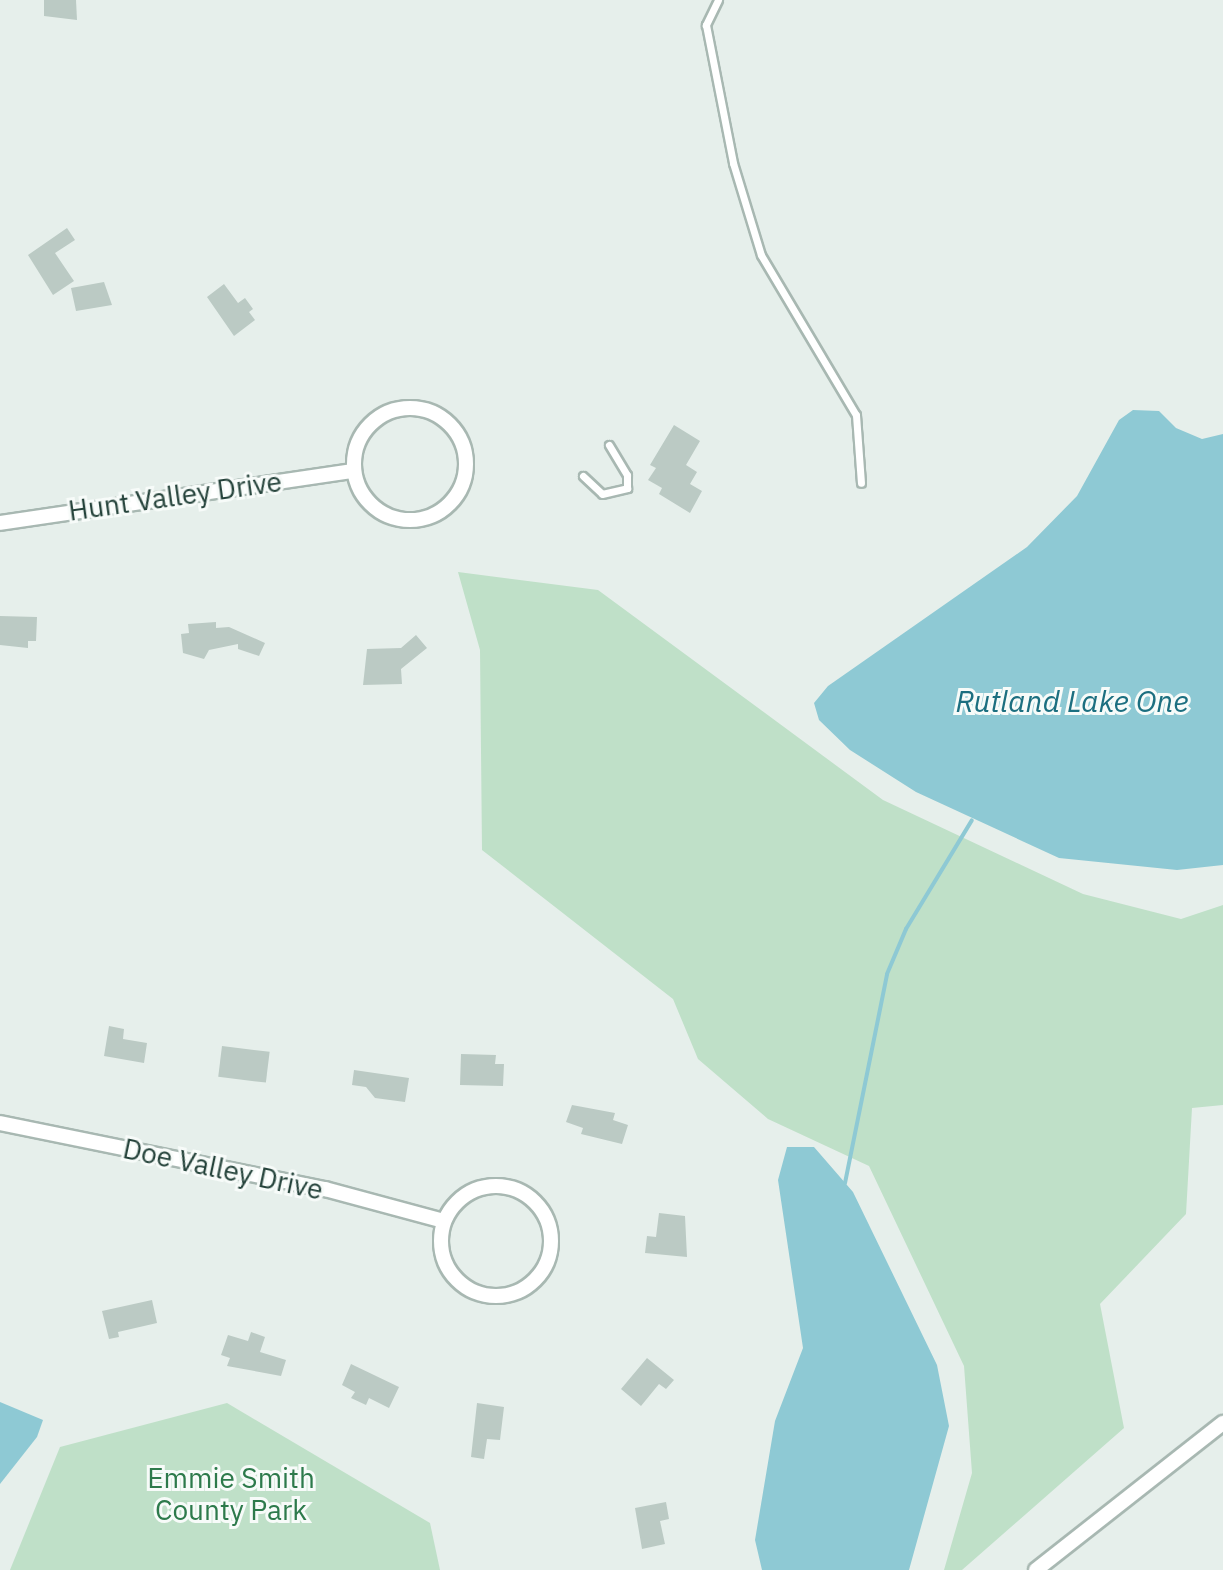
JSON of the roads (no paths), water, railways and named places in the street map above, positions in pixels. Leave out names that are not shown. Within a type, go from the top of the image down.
[{"type":"street","points":[[406,408],[445,416],[458,430],[467,465],[451,503],[409,521],[384,516],[362,495],[351,471],[372,424],[406,408]]},
{"type":"street","name":"Hunt Valley Drive","points":[[0,523],[351,471]]},
{"type":"street","name":"Doe Valley Drive","points":[[0,1123],[325,1189],[444,1221]]},
{"type":"street","points":[[480,1188],[515,1190],[543,1213],[550,1230],[545,1265],[521,1290],[482,1295],[465,1287],[447,1266],[441,1239],[444,1221],[463,1196],[480,1188]]},
{"type":"street","points":[[1036,1570],[1223,1423]]},
{"type":"lane","points":[[718,0],[706,25],[733,163],[761,255],[856,415],[861,483]]},
{"type":"lane","points":[[583,476],[602,494],[627,488],[627,475],[609,445]]},
{"type":"water","name":"Rutland Lake One","points":[[1133,410],[1159,411],[1176,428],[1202,439],[1223,434],[1223,865],[1177,870],[1059,858],[916,792],[850,750],[819,720],[814,703],[828,686],[1027,547],[1077,496],[1119,420]]},
{"type":"water","points":[[787,1147],[814,1147],[853,1192],[937,1365],[949,1426],[909,1570],[762,1570],[755,1540],[775,1421],[803,1348],[778,1180]]},
{"type":"water","points":[[0,1402],[43,1420],[37,1437],[0,1484]]},
{"type":"waterway","points":[[845,1183],[887,974],[906,929],[972,820]]},
{"type":"park label","name":"Emmie Smith County Park","points":[[231,1494]]}]
